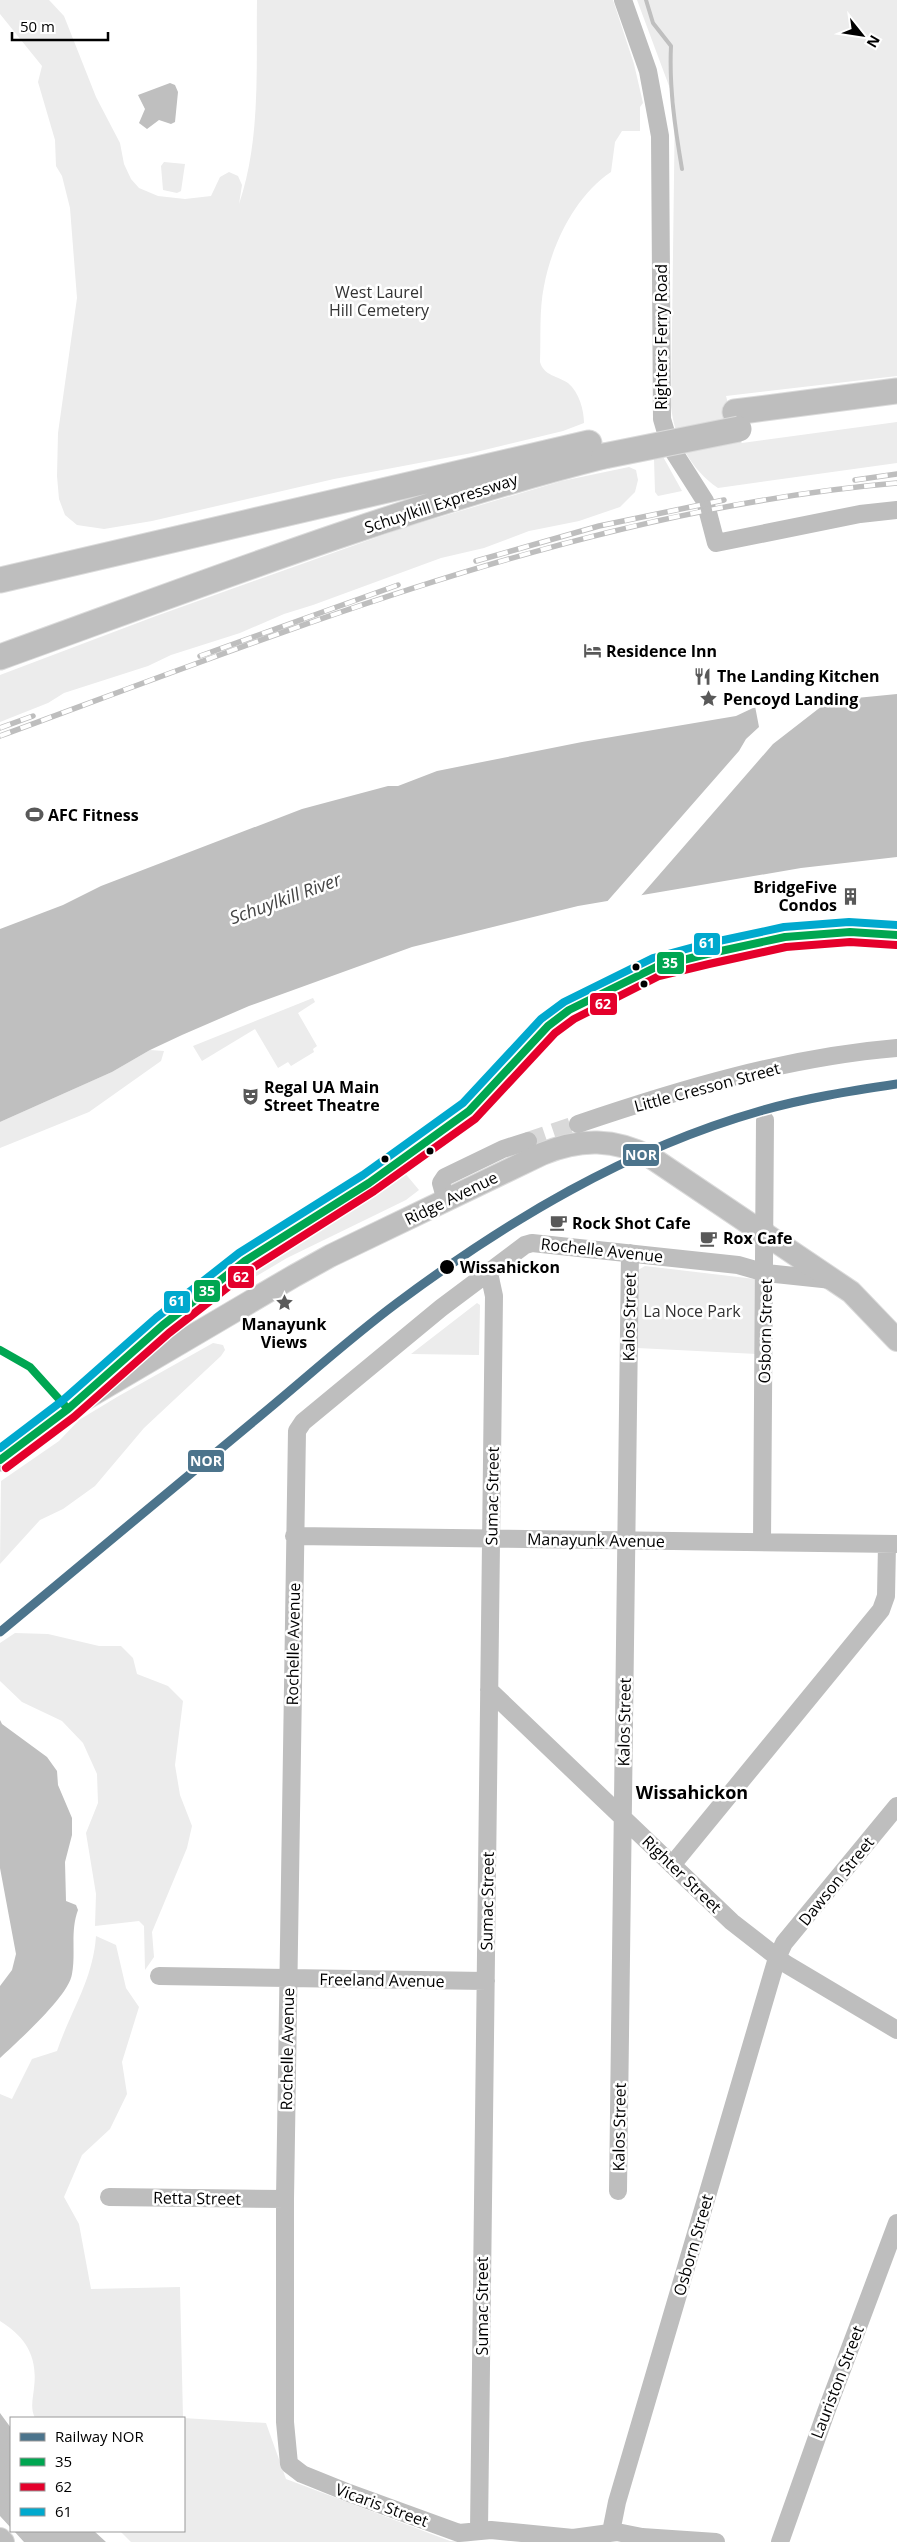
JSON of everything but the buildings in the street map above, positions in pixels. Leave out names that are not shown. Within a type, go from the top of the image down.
[{"type":"highway","name":"Schuylkill Expressway","points":[[0,580],[603,448],[737,420],[897,391]]},
{"type":"highway","name":"Schuylkill Expressway","points":[[737,420],[897,408]]},
{"type":"highway","name":"Schuylkill Expressway","points":[[0,657],[425,506],[520,477],[603,448]]},
{"type":"main road","name":"Ridge Avenue","points":[[0,1460],[68,1410],[315,1264],[558,1147],[590,1141],[624,1146],[652,1158],[835,1280],[862,1302],[897,1340]]},
{"type":"main road","points":[[0,2539],[3,2542]]},
{"type":"street","name":"Righters Ferry Road","points":[[623,0],[648,71],[660,136],[662,419],[670,446],[705,501],[716,543],[860,514],[897,510]]},
{"type":"street","points":[[68,1410],[163,1324],[245,1261],[375,1179],[469,1111],[485,1096],[548,1026],[569,1010],[656,967],[707,954],[785,937],[850,932],[897,935]]},
{"type":"street","name":"Little Cresson Street","points":[[578,1124],[750,1072],[838,1055],[897,1048]]},
{"type":"street","name":"Osborn Street","points":[[762,1542],[766,1273],[765,1120]]},
{"type":"street","points":[[446,1201],[441,1183],[445,1177],[503,1149],[528,1141]]},
{"type":"street","name":"Rochelle Avenue","points":[[289,2464],[285,2422],[285,2199],[294,1536],[296,1442],[300,1425],[420,1325],[525,1245],[532,1243],[738,1265],[766,1273],[835,1280]]},
{"type":"street","name":"Kalos Street","points":[[618,2191],[630,1253]]},
{"type":"street","name":"Sumac Street","points":[[479,2530],[494,1296],[489,1273]]},
{"type":"street","name":"Manayunk Avenue","points":[[294,1536],[892,1544]]},
{"type":"street","points":[[672,1866],[881,1610],[886,1596],[892,1544]]},
{"type":"street","name":"Righter Street","points":[[489,1690],[727,1917],[777,1958],[897,2030]]},
{"type":"street","name":"Dawson Street","points":[[777,1958],[784,1943],[897,1806]]},
{"type":"street","name":"Osborn Street","points":[[611,2532],[617,2502],[777,1958]]},
{"type":"street","name":"Freeland Avenue","points":[[159,1976],[486,1982]]},
{"type":"street","name":"Retta Street","points":[[109,2197],[285,2199]]},
{"type":"street","name":"Lauriston Street","points":[[780,2542],[826,2412],[897,2223]]},
{"type":"street","name":"Vicaris Street","points":[[289,2464],[302,2474],[447,2529],[463,2533],[479,2530],[574,2538],[611,2532],[642,2537],[716,2542]]},
{"type":"green space","name":"West Laurel Hill Cemetery","points":[[0,0],[49,0],[64,16],[96,97],[120,143],[124,164],[131,179],[139,188],[158,196],[185,199],[211,196],[220,177],[229,172],[238,176],[242,185],[239,204],[251,155],[254,129],[257,77],[257,0],[613,0],[634,64],[643,103],[640,107],[640,131],[622,131],[615,142],[611,172],[586,194],[567,222],[553,254],[541,305],[540,362],[545,370],[568,383],[575,391],[582,407],[584,423],[563,431],[472,453],[334,479],[152,521],[104,529],[77,525],[65,515],[59,499],[57,476],[58,433],[77,298],[70,208],[62,176],[56,166],[55,140],[38,82],[42,66],[0,14]]},
{"type":"green space","points":[[637,0],[897,0],[897,376],[726,396],[738,441],[742,443],[897,422],[897,463],[718,488],[708,481],[692,463],[680,441],[671,406],[675,102]]},
{"type":"green space","points":[[164,162],[185,164],[181,191],[177,193],[163,190],[161,166]]},
{"type":"green space","points":[[661,453],[682,491],[658,496],[655,492],[654,459]]},
{"type":"green space","points":[[629,467],[636,470],[638,480],[635,492],[620,507],[579,521],[529,531],[484,548],[441,558],[284,614],[240,633],[171,655],[148,666],[64,693],[48,703],[0,722],[0,675],[156,616],[403,528],[562,481]]},
{"type":"green space","points":[[313,998],[315,1002],[298,1013],[317,1046],[313,1049],[314,1052],[291,1066],[288,1062],[278,1068],[255,1029],[202,1061],[193,1046]]},
{"type":"green space","points":[[150,1050],[164,1051],[161,1061],[89,1112],[0,1148],[0,1122],[112,1072]]},
{"type":"green space","points":[[404,1172],[419,1190],[406,1200],[287,1258],[201,1309],[199,1307],[255,1264],[349,1204],[363,1200]]},
{"type":"green space","name":"La Noce Park","points":[[645,1266],[755,1279],[757,1281],[757,1354],[637,1348],[638,1270]]},
{"type":"green space","points":[[477,1303],[480,1305],[479,1355],[411,1354]]},
{"type":"green space","points":[[213,1343],[223,1345],[225,1350],[221,1356],[144,1428],[95,1486],[63,1509],[40,1520],[0,1564],[1,1481],[59,1441],[79,1420]]},
{"type":"green space","points":[[15,1633],[48,1634],[99,1646],[121,1646],[133,1658],[137,1674],[168,1686],[183,1701],[175,1765],[180,1795],[192,1826],[187,1848],[152,1932],[154,1957],[145,1970],[144,1926],[139,1921],[95,1926],[96,1894],[86,1833],[98,1803],[97,1774],[83,1743],[62,1721],[22,1702],[0,1681],[0,1643]]},
{"type":"green space","points":[[96,1936],[116,1945],[126,1988],[139,2007],[122,2062],[127,2094],[110,2129],[82,2155],[64,2197],[79,2224],[91,2289],[180,2287],[183,2417],[34,2417],[32,2407],[35,2377],[32,2357],[17,2334],[0,2321],[0,2094],[12,2099],[32,2059],[57,2051],[81,1995],[94,1952]]},
{"type":"green space","points":[[185,2418],[266,2423],[286,2479],[450,2541],[474,2542],[131,2542],[121,2532],[185,2532]]},
{"type":"water","points":[[170,83],[175,85],[178,92],[175,122],[171,124],[159,120],[147,129],[139,123],[145,109],[138,95]]},
{"type":"water","name":"Schuylkill River","points":[[897,694],[897,857],[801,868],[578,906],[412,947],[249,1006],[182,1035],[150,1050],[112,1072],[0,1122],[0,929],[63,905],[101,886],[302,809],[388,786],[398,786],[437,771],[582,742],[736,716],[753,708]]},
{"type":"water","points":[[0,1720],[2,1724],[47,1757],[57,1771],[58,1785],[72,1818],[72,1835],[65,1862],[66,1901],[76,1905],[78,1910],[74,1926],[73,1966],[69,1983],[41,2018],[0,2058],[0,1986],[12,1970],[16,1954],[0,1868]]},
{"type":"water","points":[[0,2413],[10,2427],[10,2527],[0,2516]]},
{"type":"water","points":[[15,2532],[95,2532],[106,2542],[24,2542]]},
{"type":"pier","points":[[831,699],[773,744],[639,898],[605,904],[739,751],[746,739],[759,727],[755,706]]},
{"type":"waterway","points":[[646,0],[653,23],[671,46],[673,108],[682,169]]},
{"type":"tunnel","points":[[528,1141],[578,1124]]},
{"type":"railway","points":[[855,480],[897,474]]},
{"type":"railway","points":[[0,736],[329,616],[553,547],[666,519],[781,497],[897,483]]},
{"type":"railway","points":[[476,561],[599,526],[724,500]]},
{"type":"railway","points":[[200,656],[398,585]]},
{"type":"railway","points":[[0,728],[33,716]]},
{"type":"rail line","name":"NOR","points":[[0,1632],[380,1316],[481,1244],[525,1216],[570,1190],[616,1167],[711,1127],[794,1102],[897,1084]]},
{"type":"transit line","name":"61","points":[[0,1448],[62,1401],[156,1318],[239,1253],[363,1175],[463,1103],[541,1019],[564,1002],[653,958],[705,944],[784,927],[849,922],[897,925]]},
{"type":"transit line","name":"35","points":[[0,1460],[68,1409],[163,1325],[245,1261],[369,1183],[469,1111],[548,1026],[569,1010],[656,967],[707,954],[785,937],[850,932],[897,935]]},
{"type":"transit line","name":"62","points":[[6,1468],[74,1417],[169,1333],[251,1269],[374,1191],[475,1119],[555,1033],[574,1019],[659,976],[709,964],[786,947],[850,942],[896,945]]},
{"type":"transit line","name":"35","points":[[0,1350],[30,1367],[68,1409]]},
{"type":"place","name":"Residence Inn","points":[[592,651]]},
{"type":"place","name":"The Landing Kitchen","points":[[703,676]]},
{"type":"place","name":"Pencoyd Landing","points":[[709,699]]},
{"type":"place","name":"AFC Fitness","points":[[34,815]]},
{"type":"place","name":"BridgeFive Condos","points":[[851,896]]},
{"type":"place","name":"Regal UA Main Street Theatre","points":[[250,1096]]},
{"type":"place","name":"Rock Shot Cafe","points":[[558,1223]]},
{"type":"place","name":"Rox Cafe","points":[[709,1238]]},
{"type":"place","name":"Wissahickon","points":[[447,1267]]},
{"type":"place","name":"Manayunk Views","points":[[284,1302]]},
{"type":"district","name":"Wissahickon","points":[[692,1792]]}]
